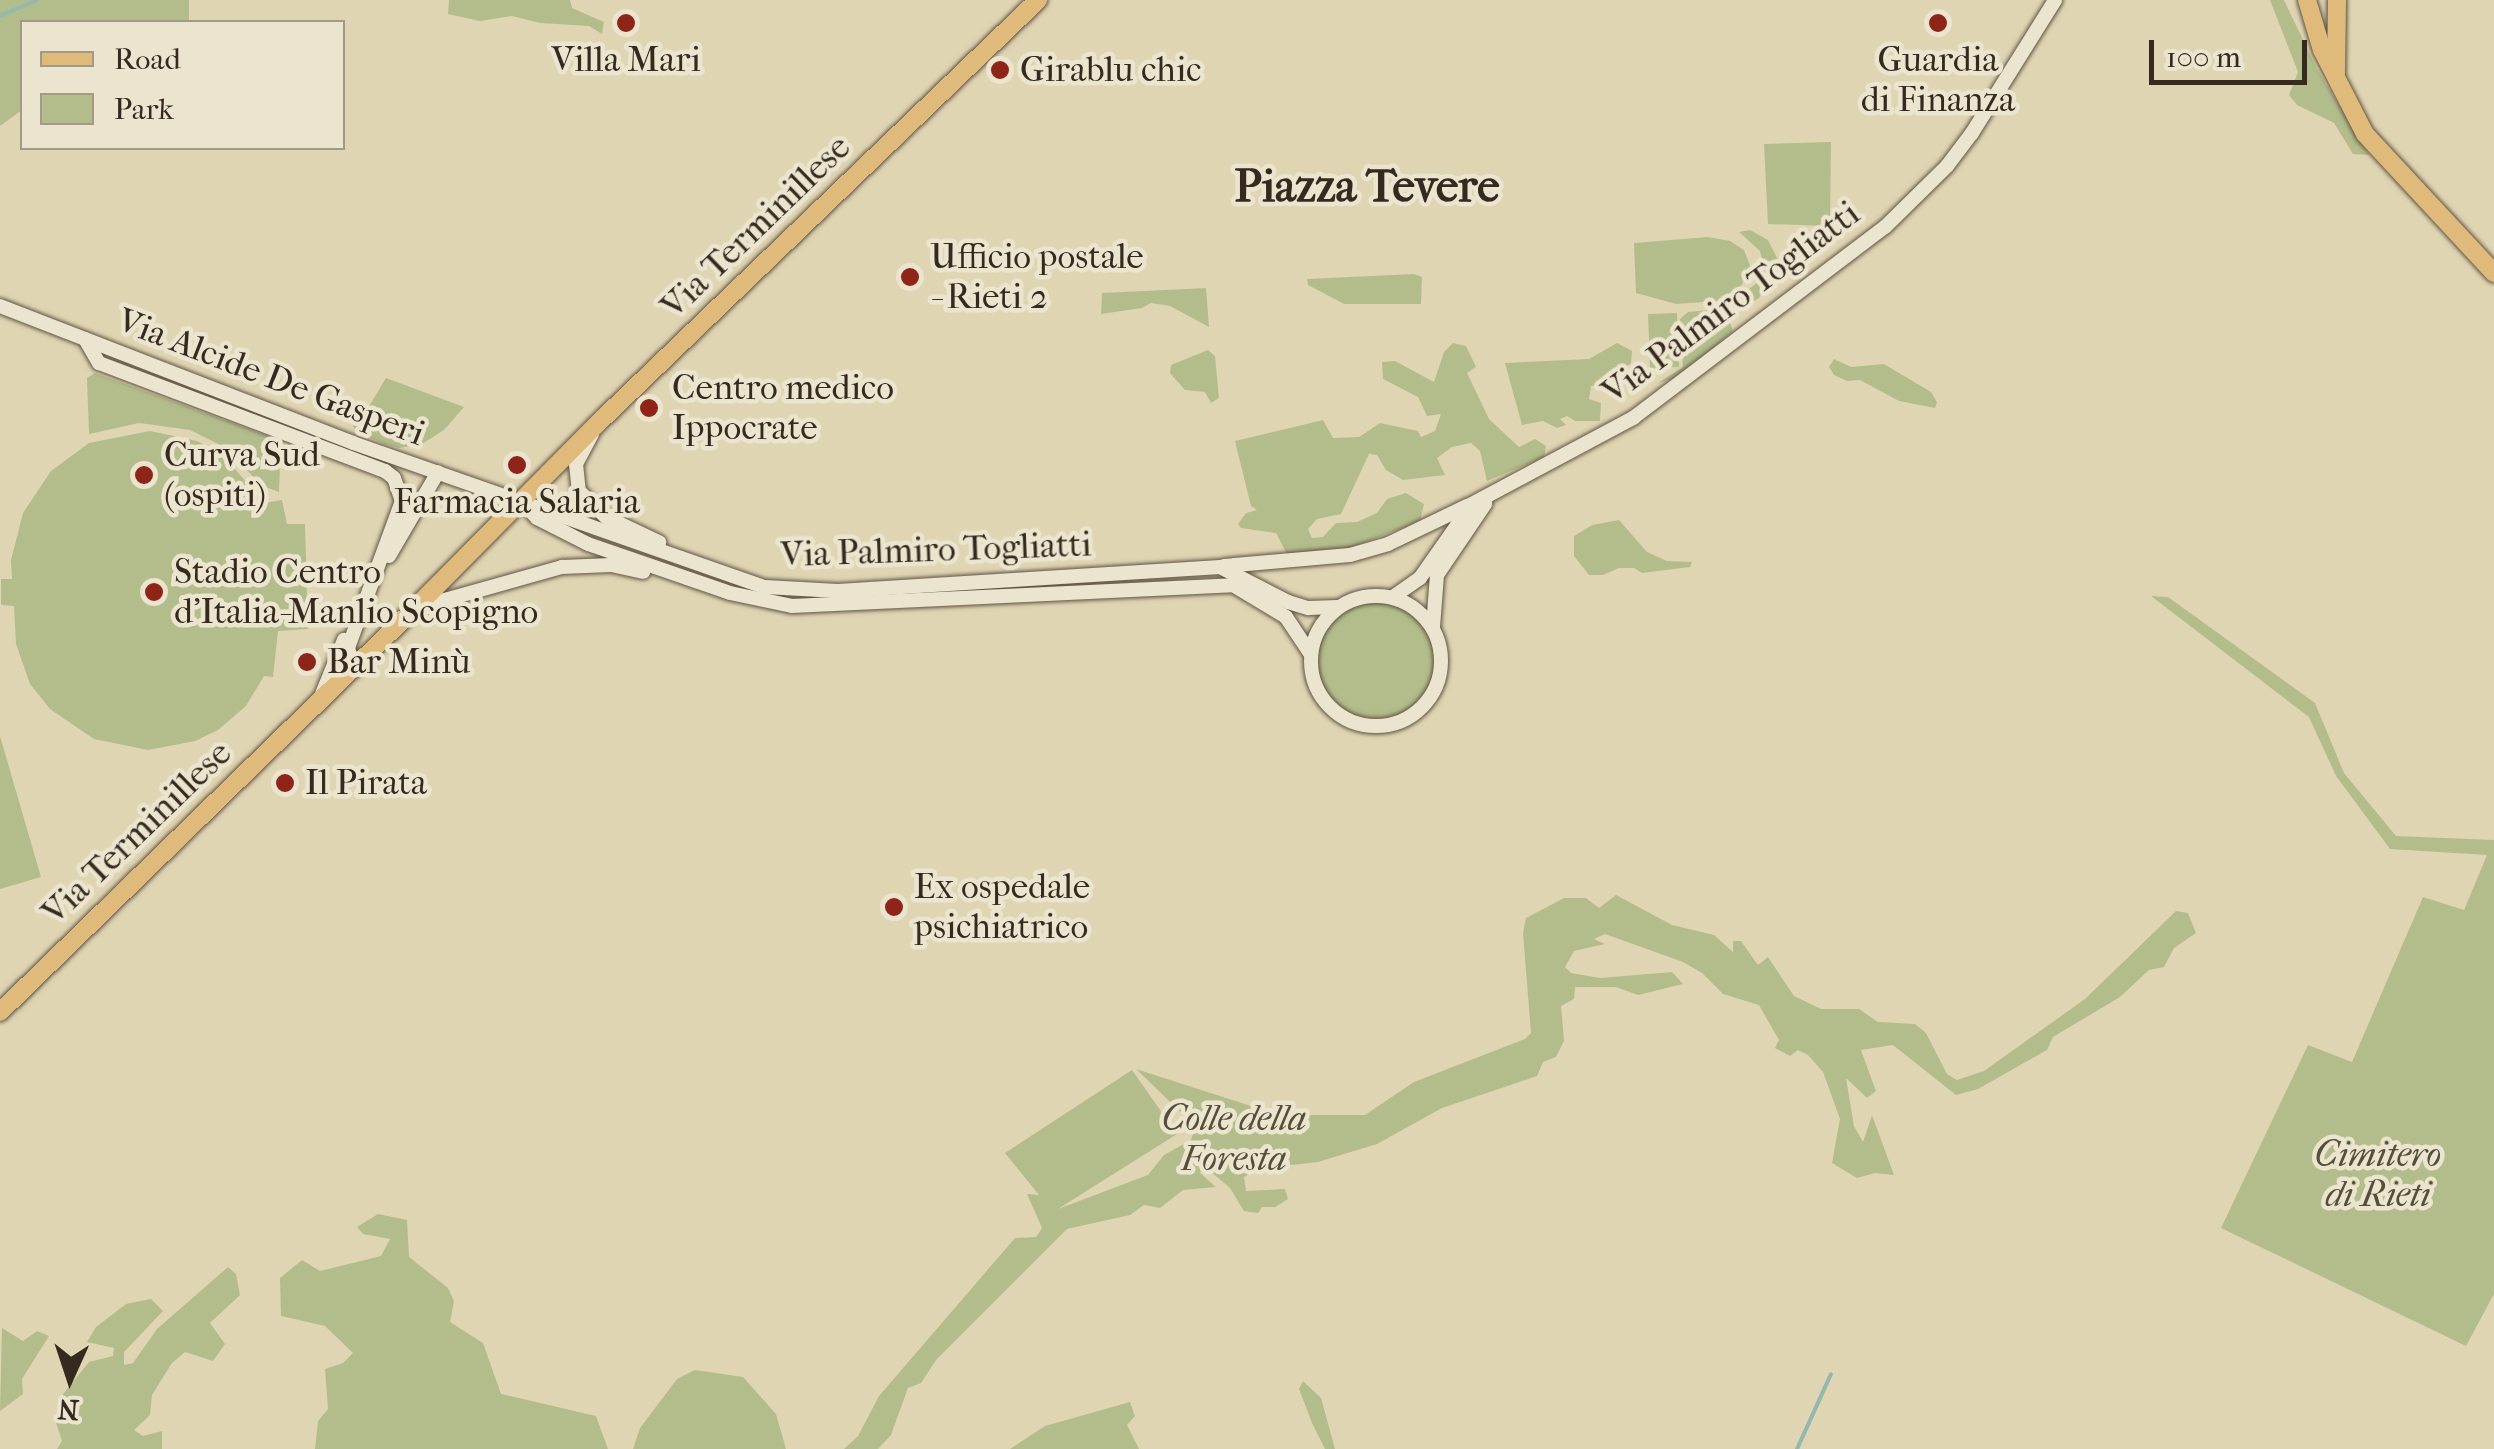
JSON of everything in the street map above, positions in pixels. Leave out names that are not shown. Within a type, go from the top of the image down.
[{"type":"main road","name":"Via Terminillese","points":[[0,1012],[415,608],[597,424],[1038,0]]},
{"type":"main road","points":[[2292,0],[2322,50]]},
{"type":"main road","points":[[2307,0],[2337,84],[2383,157],[2494,272]]},
{"type":"main road","points":[[2337,0],[2337,84]]},
{"type":"street","points":[[2042,0],[2042,23]]},
{"type":"street","name":"Via Palmiro Togliatti","points":[[521,501],[746,582],[789,590],[838,592],[1220,566],[1350,555],[1388,544],[1633,418],[1885,227],[1934,180],[1972,133],[2055,0]]},
{"type":"street","name":"Via Alcide De Gasperi","points":[[0,306],[521,501]]},
{"type":"street","points":[[85,338],[100,363],[385,471],[401,491],[402,501],[382,564]]},
{"type":"street","points":[[597,424],[575,477],[588,504],[625,527],[746,582]]},
{"type":"street","points":[[360,662],[351,658],[348,648],[365,600],[382,564],[438,472]]},
{"type":"street","points":[[1338,607],[1319,627],[1310,654],[1315,685],[1329,707],[1354,723],[1385,726],[1414,714],[1435,689],[1441,658],[1432,628],[1437,575],[1482,506],[1508,485]]},
{"type":"street","points":[[483,488],[496,503],[500,523]]},
{"type":"street","name":"Via Palmiro Togliatti","points":[[521,501],[538,518],[588,544],[761,602],[822,607],[1232,585],[1286,617],[1310,654]]},
{"type":"street","name":"Via Palmiro Togliatti","points":[[1393,598],[1420,578],[1472,504]]},
{"type":"street","points":[[415,608],[562,567],[593,564],[632,568],[700,590],[730,593]]},
{"type":"street","points":[[1220,566],[1288,602],[1308,608],[1338,607],[1365,596],[1393,598],[1416,609],[1432,628]]},
{"type":"street","points":[[320,700],[357,609],[365,600]]},
{"type":"green space","points":[[0,0],[189,0],[189,20],[20,20],[20,111],[0,126]]},
{"type":"green space","points":[[449,0],[570,0],[572,8],[604,22],[602,34],[589,26],[540,23],[512,16],[480,21],[448,14]]},
{"type":"green space","points":[[2270,0],[2284,0],[2317,69],[2369,155],[2353,154],[2334,123],[2297,105],[2289,95],[2298,72]]},
{"type":"green space","points":[[1831,142],[1830,226],[1768,224],[1764,144]]},
{"type":"green space","points":[[1750,230],[1768,240],[1778,260],[1777,270],[1759,298],[1741,309],[1732,303],[1758,282],[1764,267],[1760,251],[1739,232]]},
{"type":"green space","points":[[1708,237],[1730,241],[1744,250],[1751,268],[1741,286],[1718,301],[1676,304],[1636,293],[1634,243]]},
{"type":"green space","points":[[1414,274],[1422,277],[1421,304],[1344,304],[1308,285],[1307,279]]},
{"type":"green space","points":[[1206,288],[1209,327],[1170,306],[1151,303],[1101,314],[1102,293]]},
{"type":"green space","points":[[1719,309],[1728,316],[1733,331],[1678,377],[1658,383],[1683,367],[1680,319],[1688,312]]},
{"type":"green space","points":[[1677,313],[1679,367],[1650,368],[1648,314]]},
{"type":"green space","points":[[1453,343],[1466,346],[1476,367],[1467,373],[1489,419],[1519,447],[1535,439],[1546,446],[1544,457],[1487,481],[1480,451],[1471,443],[1452,447],[1437,458],[1445,475],[1403,480],[1386,470],[1377,455],[1369,454],[1341,514],[1317,519],[1308,529],[1312,538],[1323,537],[1336,523],[1357,522],[1377,513],[1387,499],[1406,493],[1424,504],[1420,521],[1334,554],[1289,558],[1276,533],[1241,528],[1238,524],[1246,513],[1257,510],[1251,506],[1235,441],[1323,420],[1333,438],[1359,437],[1380,423],[1418,431],[1421,437],[1435,431],[1441,414],[1427,416],[1418,397],[1383,379],[1382,362],[1395,361],[1434,382],[1444,352]]},
{"type":"green space","points":[[1617,343],[1632,351],[1631,363],[1605,384],[1591,386],[1589,399],[1601,403],[1600,421],[1575,421],[1567,416],[1560,419],[1566,425],[1557,428],[1543,421],[1522,425],[1505,363],[1589,359]]},
{"type":"green space","points":[[1208,350],[1215,356],[1219,398],[1211,403],[1205,392],[1185,390],[1170,373],[1171,365]]},
{"type":"green space","points":[[1834,359],[1851,367],[1884,364],[1931,392],[1937,402],[1935,408],[1899,401],[1860,380],[1847,381],[1834,375],[1829,367]]},
{"type":"green space","points":[[95,373],[281,441],[279,492],[263,486],[222,446],[190,430],[139,423],[89,434],[87,378]]},
{"type":"green space","points":[[386,378],[464,407],[444,430],[422,444],[399,448],[385,444],[356,432],[348,415],[361,420]]},
{"type":"green space","name":"Stadio Centro d'Italia-Manlio Scopigno","points":[[150,431],[197,441],[224,456],[264,503],[282,500],[287,524],[305,524],[308,629],[278,631],[273,677],[264,676],[246,706],[218,730],[195,741],[148,750],[94,739],[50,709],[30,684],[16,644],[14,606],[1,605],[1,579],[12,579],[11,560],[23,513],[51,471],[89,443]]},
{"type":"green space","points":[[1619,520],[1647,552],[1667,561],[1692,562],[1690,567],[1642,573],[1634,568],[1619,568],[1603,575],[1589,575],[1574,556],[1574,536],[1592,525]]},
{"type":"green space","name":"Cimitero di Rieti","points":[[2151,596],[2168,597],[2315,703],[2344,773],[2396,836],[2494,840],[2494,1294],[2466,1346],[2221,1228],[2308,1045],[2352,1062],[2423,897],[2464,910],[2487,855],[2390,849],[2336,776],[2309,717]]},
{"type":"green space","points":[[1376,601],[1399,606],[1418,619],[1431,638],[1436,661],[1431,684],[1418,703],[1399,716],[1376,721],[1353,716],[1334,703],[1321,684],[1316,661],[1321,638],[1334,619],[1353,606]]},
{"type":"green space","points":[[0,736],[41,877],[0,889]]},
{"type":"green space","name":"Colle della Foresta","points":[[1616,895],[1672,925],[1714,935],[1733,952],[1733,941],[1741,941],[1758,965],[1768,957],[1794,996],[1821,1009],[1859,1009],[1878,1022],[1915,1024],[1926,1033],[1947,1074],[1957,1080],[1984,1071],[2085,999],[2176,911],[2188,913],[2196,933],[2174,948],[2164,967],[2149,970],[2120,997],[2053,1037],[2047,1050],[1978,1089],[1956,1095],[1893,1045],[1861,1050],[1876,1091],[1867,1098],[1846,1078],[1854,1126],[1863,1142],[1872,1115],[1894,1175],[1875,1173],[1857,1178],[1832,1163],[1840,1119],[1823,1072],[1798,1050],[1790,1056],[1775,1048],[1779,1040],[1759,1005],[1723,994],[1702,973],[1683,962],[1605,934],[1594,939],[1605,944],[1574,951],[1565,967],[1571,973],[1600,978],[1672,972],[1683,984],[1638,995],[1616,987],[1575,987],[1574,999],[1561,1006],[1564,1041],[1556,1057],[1543,1062],[1537,1076],[1442,1108],[1377,1144],[1318,1162],[1258,1169],[1244,1177],[1246,1191],[1285,1189],[1288,1199],[1275,1207],[1262,1207],[1258,1213],[1244,1211],[1230,1188],[1209,1170],[1199,1172],[1216,1187],[1183,1190],[1160,1208],[1144,1205],[1130,1215],[1067,1229],[936,1360],[921,1383],[908,1388],[891,1435],[878,1449],[844,1449],[858,1436],[879,1396],[1015,1238],[1036,1237],[1042,1228],[1027,1194],[1039,1195],[1005,1153],[1132,1070],[1177,1134],[1058,1209],[1148,1175],[1164,1155],[1191,1140],[1195,1126],[1136,1069],[1279,1115],[1365,1115],[1414,1082],[1525,1039],[1531,1033],[1523,933],[1526,918],[1564,898],[1586,898],[1599,908]]},
{"type":"green space","points":[[378,1214],[407,1220],[409,1257],[448,1288],[454,1301],[450,1322],[483,1343],[501,1394],[596,1416],[608,1449],[315,1449],[318,1421],[328,1409],[325,1369],[343,1363],[353,1353],[325,1326],[281,1316],[280,1278],[302,1260],[320,1271],[381,1256],[390,1239],[363,1234],[357,1227]]},
{"type":"green space","points":[[228,1267],[236,1274],[240,1295],[210,1323],[225,1344],[213,1361],[185,1352],[172,1363],[152,1395],[150,1415],[134,1430],[143,1436],[162,1431],[162,1449],[57,1449],[62,1441],[56,1423],[63,1394],[89,1362],[113,1356],[114,1348],[87,1342],[96,1327],[126,1304],[151,1299],[163,1311],[124,1352],[124,1365],[133,1363],[157,1329]]},
{"type":"green space","points":[[2,1328],[23,1341],[37,1331],[49,1336],[22,1379],[23,1394],[0,1411]]},
{"type":"green space","points":[[695,1370],[743,1377],[776,1414],[786,1449],[633,1449],[640,1428],[677,1379]]},
{"type":"green space","points":[[1303,1381],[1321,1398],[1335,1449],[1325,1449],[1312,1423],[1299,1389]]},
{"type":"green space","points":[[1130,1402],[1135,1416],[1127,1425],[1139,1449],[1010,1449],[1045,1426]]},
{"type":"waterway","points":[[0,16],[37,0]]},
{"type":"waterway","points":[[1797,1449],[1831,1374]]},
{"type":"place","name":"Villa Mari","points":[[626,23]]},
{"type":"place","name":"Guardia di Finanza","points":[[1938,23]]},
{"type":"place","name":"Girablu chic","points":[[1000,70]]},
{"type":"place","name":"Ufficio postale - Rieti 2","points":[[910,277]]},
{"type":"place","name":"Centro medico Ippocrate","points":[[649,408]]},
{"type":"place","name":"Farmacia Salaria","points":[[517,465]]},
{"type":"place","name":"Curva Sud (ospiti)","points":[[144,475]]},
{"type":"place","name":"Stadio Centro d'Italia-Manlio Scopigno","points":[[154,592]]},
{"type":"place","name":"Bar Minù","points":[[307,662]]},
{"type":"place","name":"Il Pirata","points":[[285,783]]},
{"type":"place","name":"Ex ospedale psichiatrico","points":[[894,907]]},
{"type":"district","name":"Piazza Tevere","points":[[1367,187]]}]
